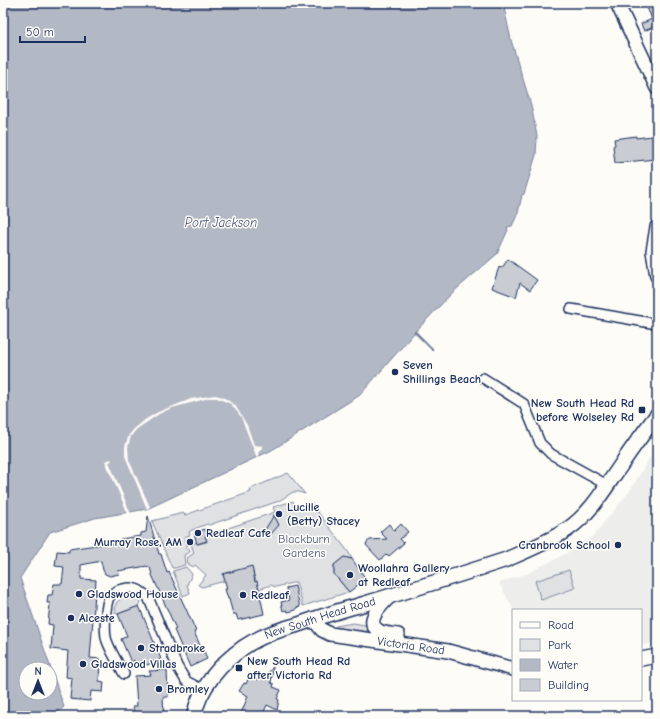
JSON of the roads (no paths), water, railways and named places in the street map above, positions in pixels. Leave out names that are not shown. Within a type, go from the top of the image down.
[{"type":"main road","name":"New South Head Road","points":[[194,716],[196,705],[202,690],[231,657],[243,647],[276,631],[528,551],[568,529],[582,517],[594,503],[634,445],[657,415]]},
{"type":"street","points":[[617,3],[657,88]]},
{"type":"street","points":[[657,227],[653,251],[657,276]]},
{"type":"street","points":[[571,309],[657,324]]},
{"type":"street","points":[[483,378],[524,404],[540,444],[551,454],[607,485]]},
{"type":"street","points":[[124,674],[107,641],[105,633],[107,604],[109,597],[114,592],[132,587],[141,590],[148,597],[177,666],[186,681],[202,690]]},
{"type":"street","points":[[391,595],[373,616],[374,626],[379,632],[457,646],[510,668]]},
{"type":"street","name":"Victoria Road","points":[[313,619],[319,627],[330,634],[448,651],[510,668]]},
{"type":"street","points":[[642,660],[657,656]]},
{"type":"water","name":"Port Jackson","points":[[3,3],[503,3],[511,40],[531,105],[537,136],[536,155],[524,194],[522,195],[518,213],[512,226],[507,227],[508,230],[497,254],[452,293],[415,332],[360,395],[272,450],[147,509],[95,518],[50,532],[20,578],[48,661],[18,661],[18,701],[58,701],[58,689],[64,707],[52,716],[3,716]]},
{"type":"waterway","points":[[415,332],[432,349]]},
{"type":"place","name":"Seven Shillings Beach","points":[[395,372]]},
{"type":"place","name":"New South Head Rd before Wolseley Rd","points":[[642,410]]},
{"type":"place","name":"Lucille (Betty) Stacey","points":[[279,514]]},
{"type":"place","name":"Redleaf Cafe","points":[[198,533]]},
{"type":"place","name":"Murray Rose, AM","points":[[190,542]]},
{"type":"place","name":"Cranbrook School","points":[[618,545]]},
{"type":"place","name":"Woollahra Gallery at Redleaf","points":[[350,575]]},
{"type":"place","name":"Gladswood House","points":[[79,594]]},
{"type":"place","name":"Redleaf","points":[[243,595]]},
{"type":"place","name":"Alceste","points":[[71,618]]},
{"type":"place","name":"Stradbroke","points":[[141,648]]},
{"type":"place","name":"Gladswood Villas","points":[[83,664]]},
{"type":"place","name":"New South Head Rd after Victoria Rd","points":[[239,668]]},
{"type":"place","name":"Bromley","points":[[159,689]]},
{"type":"park label","name":"Blackburn Gardens","points":[[304,546]]}]
